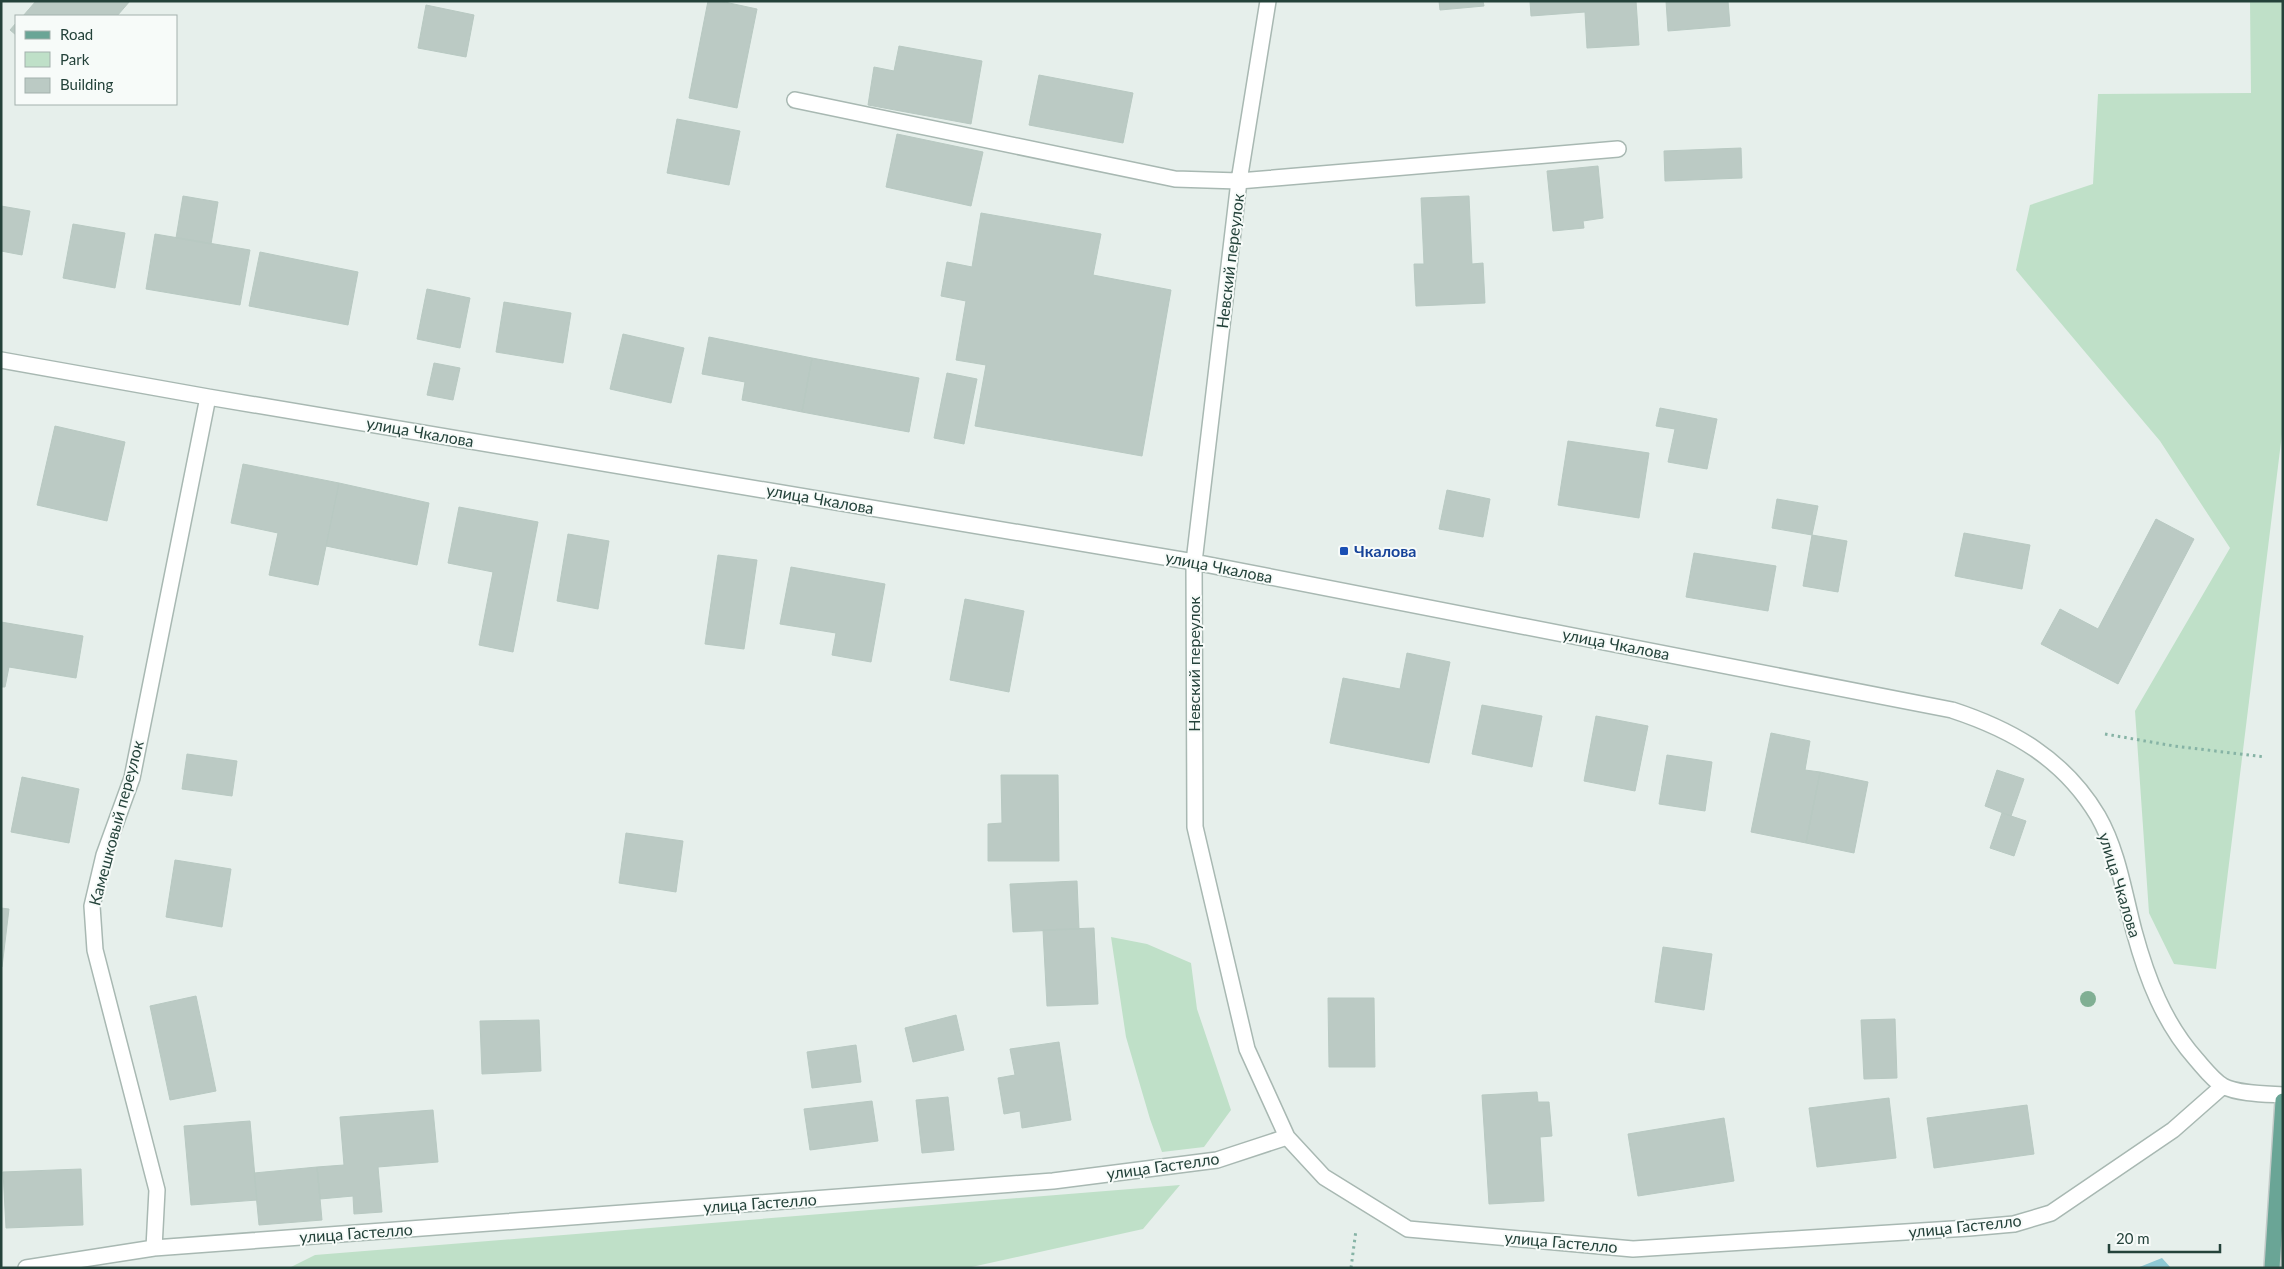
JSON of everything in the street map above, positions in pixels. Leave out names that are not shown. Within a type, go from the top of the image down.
[{"type":"main road","points":[[2272,1268],[2283,1101]]},
{"type":"street","name":"Невский переулок","points":[[1268,1],[1239,181],[1194,562],[1195,827],[1247,1049],[1287,1137]]},
{"type":"street","points":[[795,100],[1175,180],[1239,181],[1618,149]]},
{"type":"street","name":"улица Чкалова","points":[[1,360],[208,397],[1194,562],[1952,710],[1996,726],[2042,753],[2064,772],[2082,793],[2099,818],[2122,878],[2137,941],[2155,995],[2171,1028],[2186,1048],[2223,1086]]},
{"type":"street","name":"Камешковый переулок","points":[[154,1248],[157,1190],[95,950],[92,906],[104,855],[132,778],[208,397]]},
{"type":"street","points":[[2223,1086],[2258,1094],[2283,1095]]},
{"type":"street","name":"улица Гастелло","points":[[26,1268],[154,1248],[1053,1181],[1216,1160],[1287,1137],[1324,1177],[1408,1228],[1633,1249],[2014,1224],[2050,1213],[2086,1190],[2173,1130],[2223,1086]]},
{"type":"path","points":[[2105,734],[2174,746],[2265,757]]},
{"type":"path","points":[[1351,1268],[1360,1199]]},
{"type":"green space","points":[[2250,1],[2283,1],[2283,426],[2216,969],[2174,964],[2149,913],[2135,711],[2230,548],[2160,441],[2016,270],[2030,205],[2093,184],[2098,94],[2251,93]]},
{"type":"green space","points":[[1111,937],[1147,944],[1191,963],[1197,1009],[1231,1110],[1204,1147],[1162,1152],[1150,1119],[1126,1037]]},
{"type":"green space","points":[[1180,1185],[1143,1229],[967,1268],[289,1268],[315,1255]]},
{"type":"water","points":[[2162,1258],[2171,1268],[2137,1268]]},
{"type":"building","points":[[36,1],[130,1],[118,15],[24,15]]},
{"type":"building","points":[[708,1],[720,1],[757,9],[737,108],[689,98]]},
{"type":"building","points":[[1439,1],[1483,1],[1484,6],[1440,10]]},
{"type":"building","points":[[1530,1],[1636,1],[1639,45],[1587,48],[1585,12],[1531,16]]},
{"type":"building","points":[[1666,1],[1728,1],[1730,26],[1668,31]]},
{"type":"building","points":[[426,5],[474,15],[466,57],[418,48]]},
{"type":"building","points":[[15,24],[15,34],[10,30]]},
{"type":"building","points":[[899,46],[982,61],[971,124],[868,105],[874,67],[894,71]]},
{"type":"building","points":[[1039,75],[1133,93],[1123,143],[1029,125]]},
{"type":"building","points":[[677,119],[740,131],[729,185],[667,173]]},
{"type":"building","points":[[897,134],[983,152],[971,206],[886,187]]},
{"type":"building","points":[[1741,148],[1742,178],[1665,181],[1664,151]]},
{"type":"building","points":[[1598,166],[1603,218],[1583,221],[1584,228],[1553,231],[1547,171]]},
{"type":"building","points":[[183,196],[218,202],[211,244],[176,238]]},
{"type":"building","points":[[1469,196],[1472,264],[1483,263],[1485,303],[1416,306],[1414,264],[1424,264],[1421,198]]},
{"type":"building","points":[[1,206],[30,211],[22,255],[1,251]]},
{"type":"building","points":[[981,213],[1101,234],[1093,275],[1171,290],[1142,456],[975,426],[986,365],[956,360],[966,301],[941,296],[947,262],[972,267]]},
{"type":"building","points":[[73,224],[125,233],[115,288],[63,278]]},
{"type":"building","points":[[155,234],[250,250],[240,305],[146,289]]},
{"type":"building","points":[[260,252],[358,272],[348,325],[249,306]]},
{"type":"building","points":[[427,289],[470,298],[460,348],[417,339]]},
{"type":"building","points":[[504,302],[571,313],[563,363],[496,352]]},
{"type":"building","points":[[623,334],[684,348],[671,403],[610,389]]},
{"type":"building","points":[[709,337],[812,358],[802,412],[742,400],[745,382],[702,374]]},
{"type":"building","points":[[812,358],[919,378],[909,432],[802,412]]},
{"type":"building","points":[[434,363],[460,368],[453,400],[427,395]]},
{"type":"building","points":[[947,373],[977,379],[964,444],[934,438]]},
{"type":"building","points":[[1660,408],[1717,419],[1707,469],[1668,462],[1675,429],[1656,426]]},
{"type":"building","points":[[55,426],[125,442],[107,521],[37,505]]},
{"type":"building","points":[[1568,441],[1649,453],[1639,518],[1558,505]]},
{"type":"building","points":[[243,464],[339,483],[318,585],[269,575],[278,533],[231,523]]},
{"type":"building","points":[[339,483],[429,503],[417,565],[326,546]]},
{"type":"building","points":[[1447,490],[1490,499],[1483,537],[1439,529]]},
{"type":"building","points":[[1777,499],[1818,506],[1812,535],[1772,528]]},
{"type":"building","points":[[459,507],[538,522],[513,652],[479,645],[493,572],[448,563]]},
{"type":"building","points":[[2156,519],[2194,539],[2118,684],[2041,644],[2060,609],[2098,629]]},
{"type":"building","points":[[1964,533],[2030,545],[2022,589],[1955,576]]},
{"type":"building","points":[[568,534],[609,541],[598,609],[557,601]]},
{"type":"building","points":[[1812,535],[1847,541],[1838,592],[1803,586]]},
{"type":"building","points":[[1694,553],[1776,566],[1768,611],[1686,597]]},
{"type":"building","points":[[718,555],[757,560],[744,649],[705,644]]},
{"type":"building","points":[[791,567],[885,584],[871,662],[832,655],[836,633],[780,624]]},
{"type":"building","points":[[965,599],[1024,611],[1009,692],[950,680]]},
{"type":"building","points":[[1,622],[83,636],[76,678],[9,667],[5,687],[1,687]]},
{"type":"building","points":[[1407,653],[1450,662],[1429,763],[1330,743],[1343,678],[1400,689]]},
{"type":"building","points":[[1482,705],[1542,716],[1532,767],[1472,754]]},
{"type":"building","points":[[1596,716],[1648,726],[1635,791],[1584,781]]},
{"type":"building","points":[[1771,733],[1810,741],[1805,770],[1820,772],[1806,843],[1751,832]]},
{"type":"building","points":[[187,754],[237,761],[232,796],[182,789]]},
{"type":"building","points":[[1667,755],[1712,762],[1705,811],[1659,804]]},
{"type":"building","points":[[1997,770],[2024,779],[2011,816],[1985,806]]},
{"type":"building","points":[[1820,772],[1868,782],[1854,853],[1806,843]]},
{"type":"building","points":[[1001,775],[1058,775],[1059,861],[988,861],[988,824],[1002,823]]},
{"type":"building","points":[[22,777],[79,789],[69,843],[11,832]]},
{"type":"building","points":[[2002,813],[2026,821],[2014,856],[1990,848]]},
{"type":"building","points":[[626,833],[683,841],[676,892],[619,883]]},
{"type":"building","points":[[175,860],[231,869],[222,927],[166,917]]},
{"type":"building","points":[[1077,881],[1079,929],[1013,932],[1010,884]]},
{"type":"building","points":[[1,908],[9,909],[2,967],[1,967]]},
{"type":"building","points":[[1094,928],[1098,1004],[1047,1006],[1043,930]]},
{"type":"building","points":[[1663,947],[1712,954],[1704,1010],[1655,1002]]},
{"type":"building","points":[[196,996],[216,1091],[170,1100],[150,1006]]},
{"type":"building","points":[[1328,998],[1374,998],[1375,1067],[1329,1067]]},
{"type":"building","points":[[956,1015],[964,1050],[913,1062],[905,1028]]},
{"type":"building","points":[[1895,1019],[1897,1078],[1864,1079],[1861,1020]]},
{"type":"building","points":[[539,1020],[541,1071],[482,1074],[480,1021]]},
{"type":"building","points":[[1059,1042],[1071,1120],[1022,1128],[1020,1111],[1004,1114],[998,1078],[1015,1075],[1010,1049]]},
{"type":"building","points":[[856,1045],[861,1082],[812,1088],[807,1052]]},
{"type":"building","points":[[1537,1092],[1538,1102],[1549,1102],[1552,1136],[1540,1137],[1544,1201],[1489,1204],[1482,1095]]},
{"type":"building","points":[[948,1097],[954,1150],[922,1153],[916,1100]]},
{"type":"building","points":[[1889,1098],[1896,1158],[1817,1167],[1809,1108]]},
{"type":"building","points":[[872,1101],[878,1141],[810,1150],[804,1109]]},
{"type":"building","points":[[2027,1105],[2034,1154],[1934,1168],[1927,1118]]},
{"type":"building","points":[[433,1110],[438,1162],[378,1167],[382,1212],[354,1214],[353,1196],[320,1199],[317,1167],[344,1165],[340,1117]]},
{"type":"building","points":[[1724,1118],[1734,1181],[1638,1196],[1628,1134]]},
{"type":"building","points":[[250,1121],[257,1200],[191,1205],[184,1126]]},
{"type":"building","points":[[317,1167],[322,1220],[259,1225],[254,1173]]},
{"type":"building","points":[[81,1169],[83,1225],[6,1228],[3,1172]]},
{"type":"place","name":"Чкалова","points":[[1344,551]]}]
